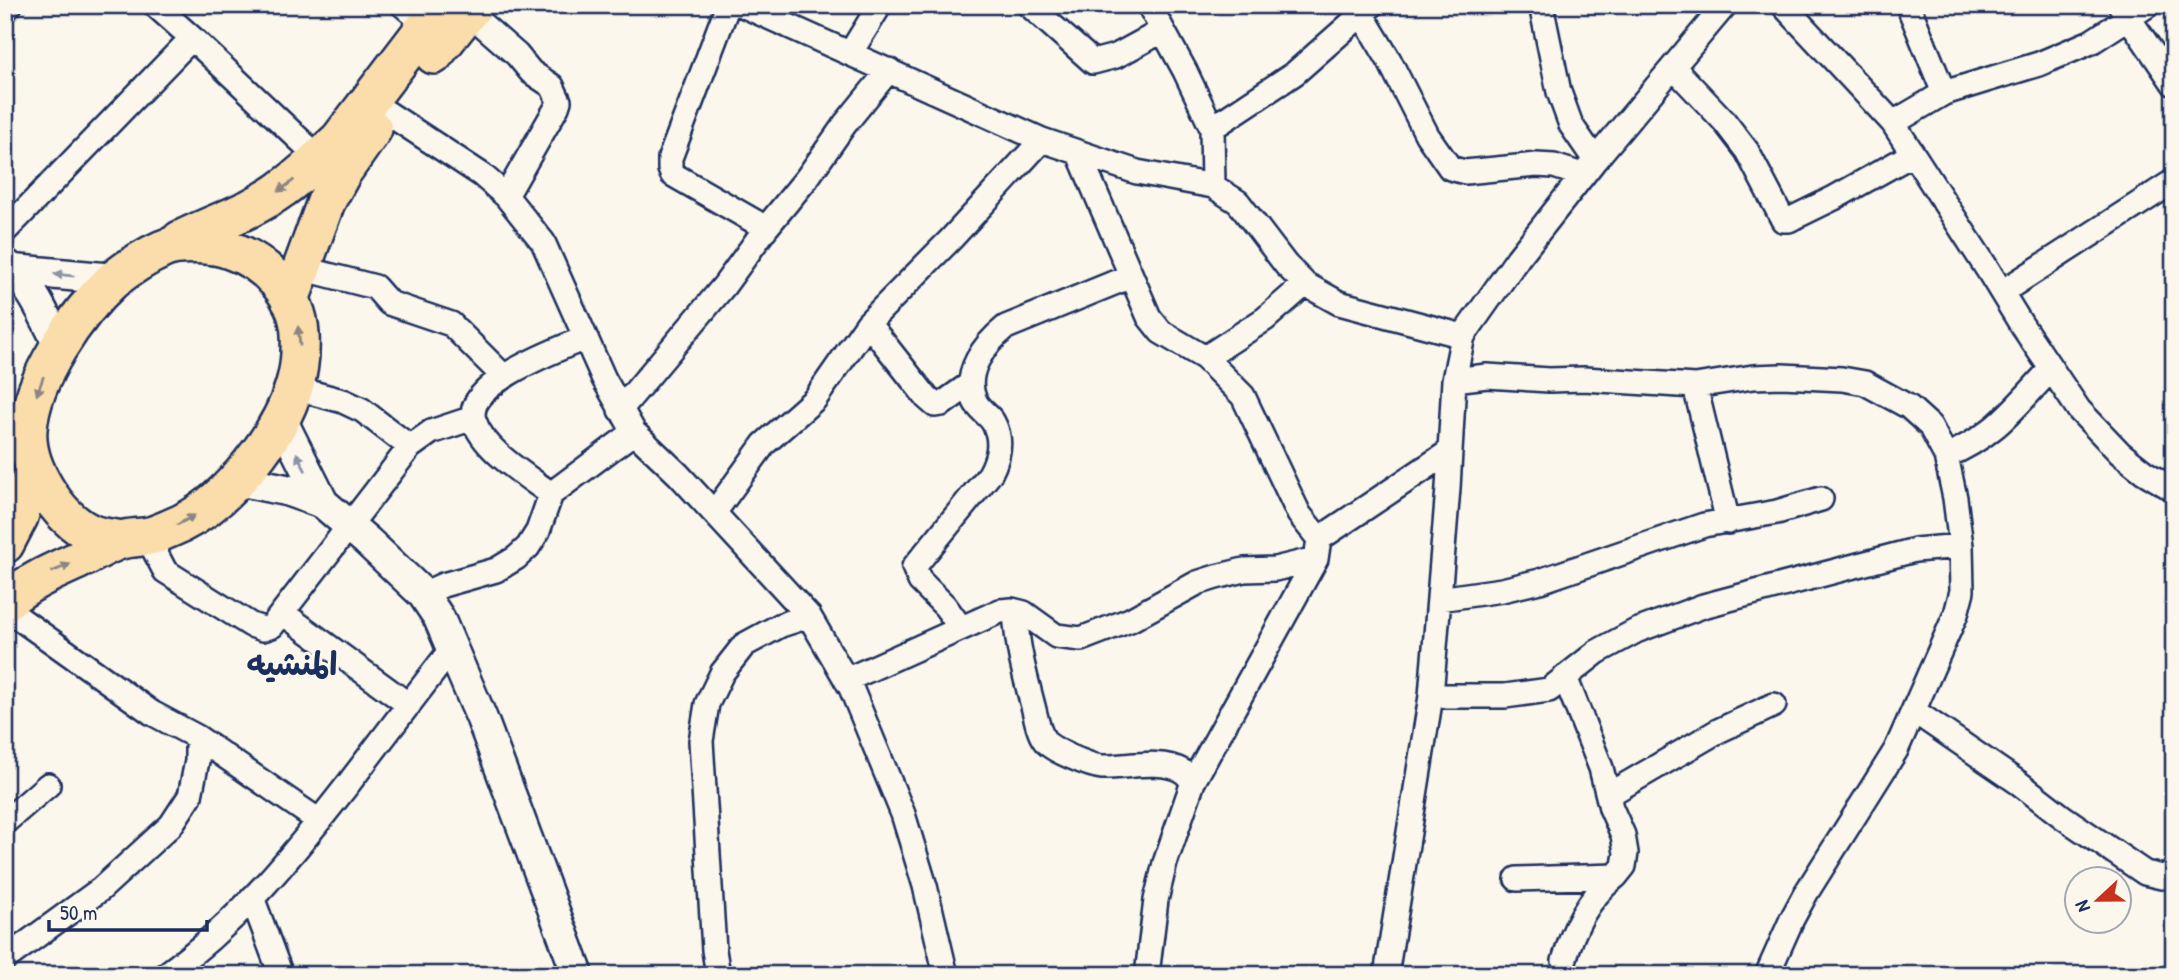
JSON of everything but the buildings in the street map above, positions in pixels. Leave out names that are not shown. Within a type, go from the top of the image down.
[{"type":"main road","points":[[5,602],[34,580],[137,538],[185,522],[212,503],[237,480],[288,403],[301,359],[296,284],[315,227],[336,183],[386,112],[443,11]]},
{"type":"main road","points":[[137,538],[91,533],[66,516],[46,491],[16,425],[43,375],[84,313],[114,279],[165,248],[222,222],[281,190],[319,158],[339,139],[443,11]]},
{"type":"main road","points":[[165,248],[218,246],[246,255],[272,273],[296,284]]},
{"type":"main road","points":[[5,544],[19,517],[34,468]]},
{"type":"street","points":[[5,10],[9,5]]},
{"type":"street","points":[[155,5],[319,158]]},
{"type":"street","points":[[727,5],[670,158],[670,169],[672,174],[766,228]]},
{"type":"street","points":[[742,5],[1042,140],[1137,172],[1213,186],[1238,202],[1286,265],[1306,284],[1339,303],[1463,336]]},
{"type":"street","points":[[851,52],[880,5]]},
{"type":"street","points":[[1028,5],[1093,62],[1115,55],[1162,31]]},
{"type":"street","points":[[1149,5],[1212,128],[1213,186]]},
{"type":"street","points":[[1541,5],[1559,92],[1588,168]]},
{"type":"street","points":[[1386,975],[1431,696],[1454,380],[1463,336],[1518,258],[1588,168],[1725,5]]},
{"type":"street","points":[[1783,5],[1893,123],[2051,369],[2096,430],[2144,472],[2174,490]]},
{"type":"street","points":[[1908,5],[1944,93]]},
{"type":"street","points":[[1893,123],[1944,93],[2039,64],[2091,42],[2124,12],[2148,5]]},
{"type":"street","points":[[1212,128],[1295,73],[1367,10],[1427,135],[1450,168],[1465,172],[1536,165],[1588,168]]},
{"type":"street","points":[[443,11],[517,55],[531,72],[552,86],[559,101],[506,196]]},
{"type":"street","points":[[2124,12],[2174,84]]},
{"type":"street","points":[[5,231],[192,38]]},
{"type":"street","points":[[1674,67],[1724,121],[1747,151],[1783,220],[1789,220],[1834,198],[1913,154]]},
{"type":"street","points":[[620,410],[724,286],[845,124],[889,70]]},
{"type":"street","points":[[386,112],[482,175],[506,196],[542,242],[585,338],[620,410],[634,432],[678,474],[809,616],[846,680],[903,814],[925,886],[947,975]]},
{"type":"street","points":[[714,513],[764,444],[815,399],[868,323],[951,239],[1042,140]]},
{"type":"street","points":[[1079,153],[1150,317],[1161,332],[1205,358],[1243,396],[1318,549]]},
{"type":"street","points":[[2001,292],[2174,181]]},
{"type":"street","points":[[10,267],[114,279]]},
{"type":"street","points":[[10,267],[40,307],[60,347]]},
{"type":"street","points":[[961,628],[945,606],[920,581],[914,567],[990,474],[999,458],[999,440],[993,422],[975,403],[970,384],[978,358],[990,340],[1006,327],[1131,276]]},
{"type":"street","points":[[296,284],[375,287],[389,303],[451,324],[504,377]]},
{"type":"street","points":[[1205,358],[1265,319],[1306,284]]},
{"type":"street","points":[[868,323],[935,405],[942,404],[970,384]]},
{"type":"street","points":[[551,494],[509,463],[489,444],[473,418],[475,404],[487,388],[504,377],[534,360],[585,338]]},
{"type":"street","points":[[1946,456],[1969,446],[2003,421],[2051,369]]},
{"type":"street","points":[[1454,380],[1487,376],[1695,386],[1753,377],[1842,379],[1865,383],[1909,407],[1930,426],[1946,456],[1961,546],[1962,591],[1956,614],[1896,750],[1806,893],[1766,975]]},
{"type":"street","points":[[1695,386],[1728,522]]},
{"type":"street","points":[[323,503],[288,403],[343,401],[362,410],[410,447]]},
{"type":"street","points":[[137,538],[153,548],[165,571],[251,625],[264,629],[272,626],[284,614],[310,575],[410,447],[431,432],[473,418]]},
{"type":"street","points":[[423,594],[443,585],[496,570],[516,558],[528,547],[538,531],[551,494],[634,432]]},
{"type":"street","points":[[846,680],[1000,611],[1024,613],[1055,636],[1081,639],[1130,620],[1197,583],[1216,576],[1244,570],[1275,569],[1318,549],[1449,452]]},
{"type":"street","points":[[237,480],[286,490],[323,503],[423,594],[439,618],[453,647],[578,975]]},
{"type":"street","points":[[1439,599],[1480,594],[1540,581],[1704,525],[1728,522],[1821,499]]},
{"type":"street","points":[[1431,696],[1505,696],[1549,690],[1597,652],[1636,631],[1703,606],[1916,550],[1961,546]]},
{"type":"street","points":[[1147,975],[1156,900],[1165,863],[1193,782],[1318,549]]},
{"type":"street","points":[[5,608],[152,713],[197,737],[319,821]]},
{"type":"street","points":[[1015,611],[1022,666],[1038,726],[1049,746],[1084,764],[1102,767],[1144,764],[1181,770],[1193,782]]},
{"type":"street","points":[[284,614],[409,705]]},
{"type":"street","points":[[718,975],[714,950],[701,741],[708,704],[722,673],[744,645],[781,625],[809,616]]},
{"type":"street","points":[[165,975],[209,942],[253,900],[319,821],[453,647]]},
{"type":"street","points":[[1564,961],[1582,912],[1599,889],[1624,866],[1626,853],[1623,835],[1601,768],[1565,677]]},
{"type":"street","points":[[1608,795],[1718,731],[1774,705]]},
{"type":"street","points":[[1914,711],[2145,873],[2162,877],[2174,874]]},
{"type":"street","points":[[5,959],[101,889],[171,825],[190,796],[197,761],[197,737]]},
{"type":"street","points":[[5,822],[48,785]]},
{"type":"street","points":[[1517,879],[1616,876]]},
{"type":"street","points":[[253,900],[281,975]]},
{"type":"district","name":"المنشيه","points":[[292,663]]}]
